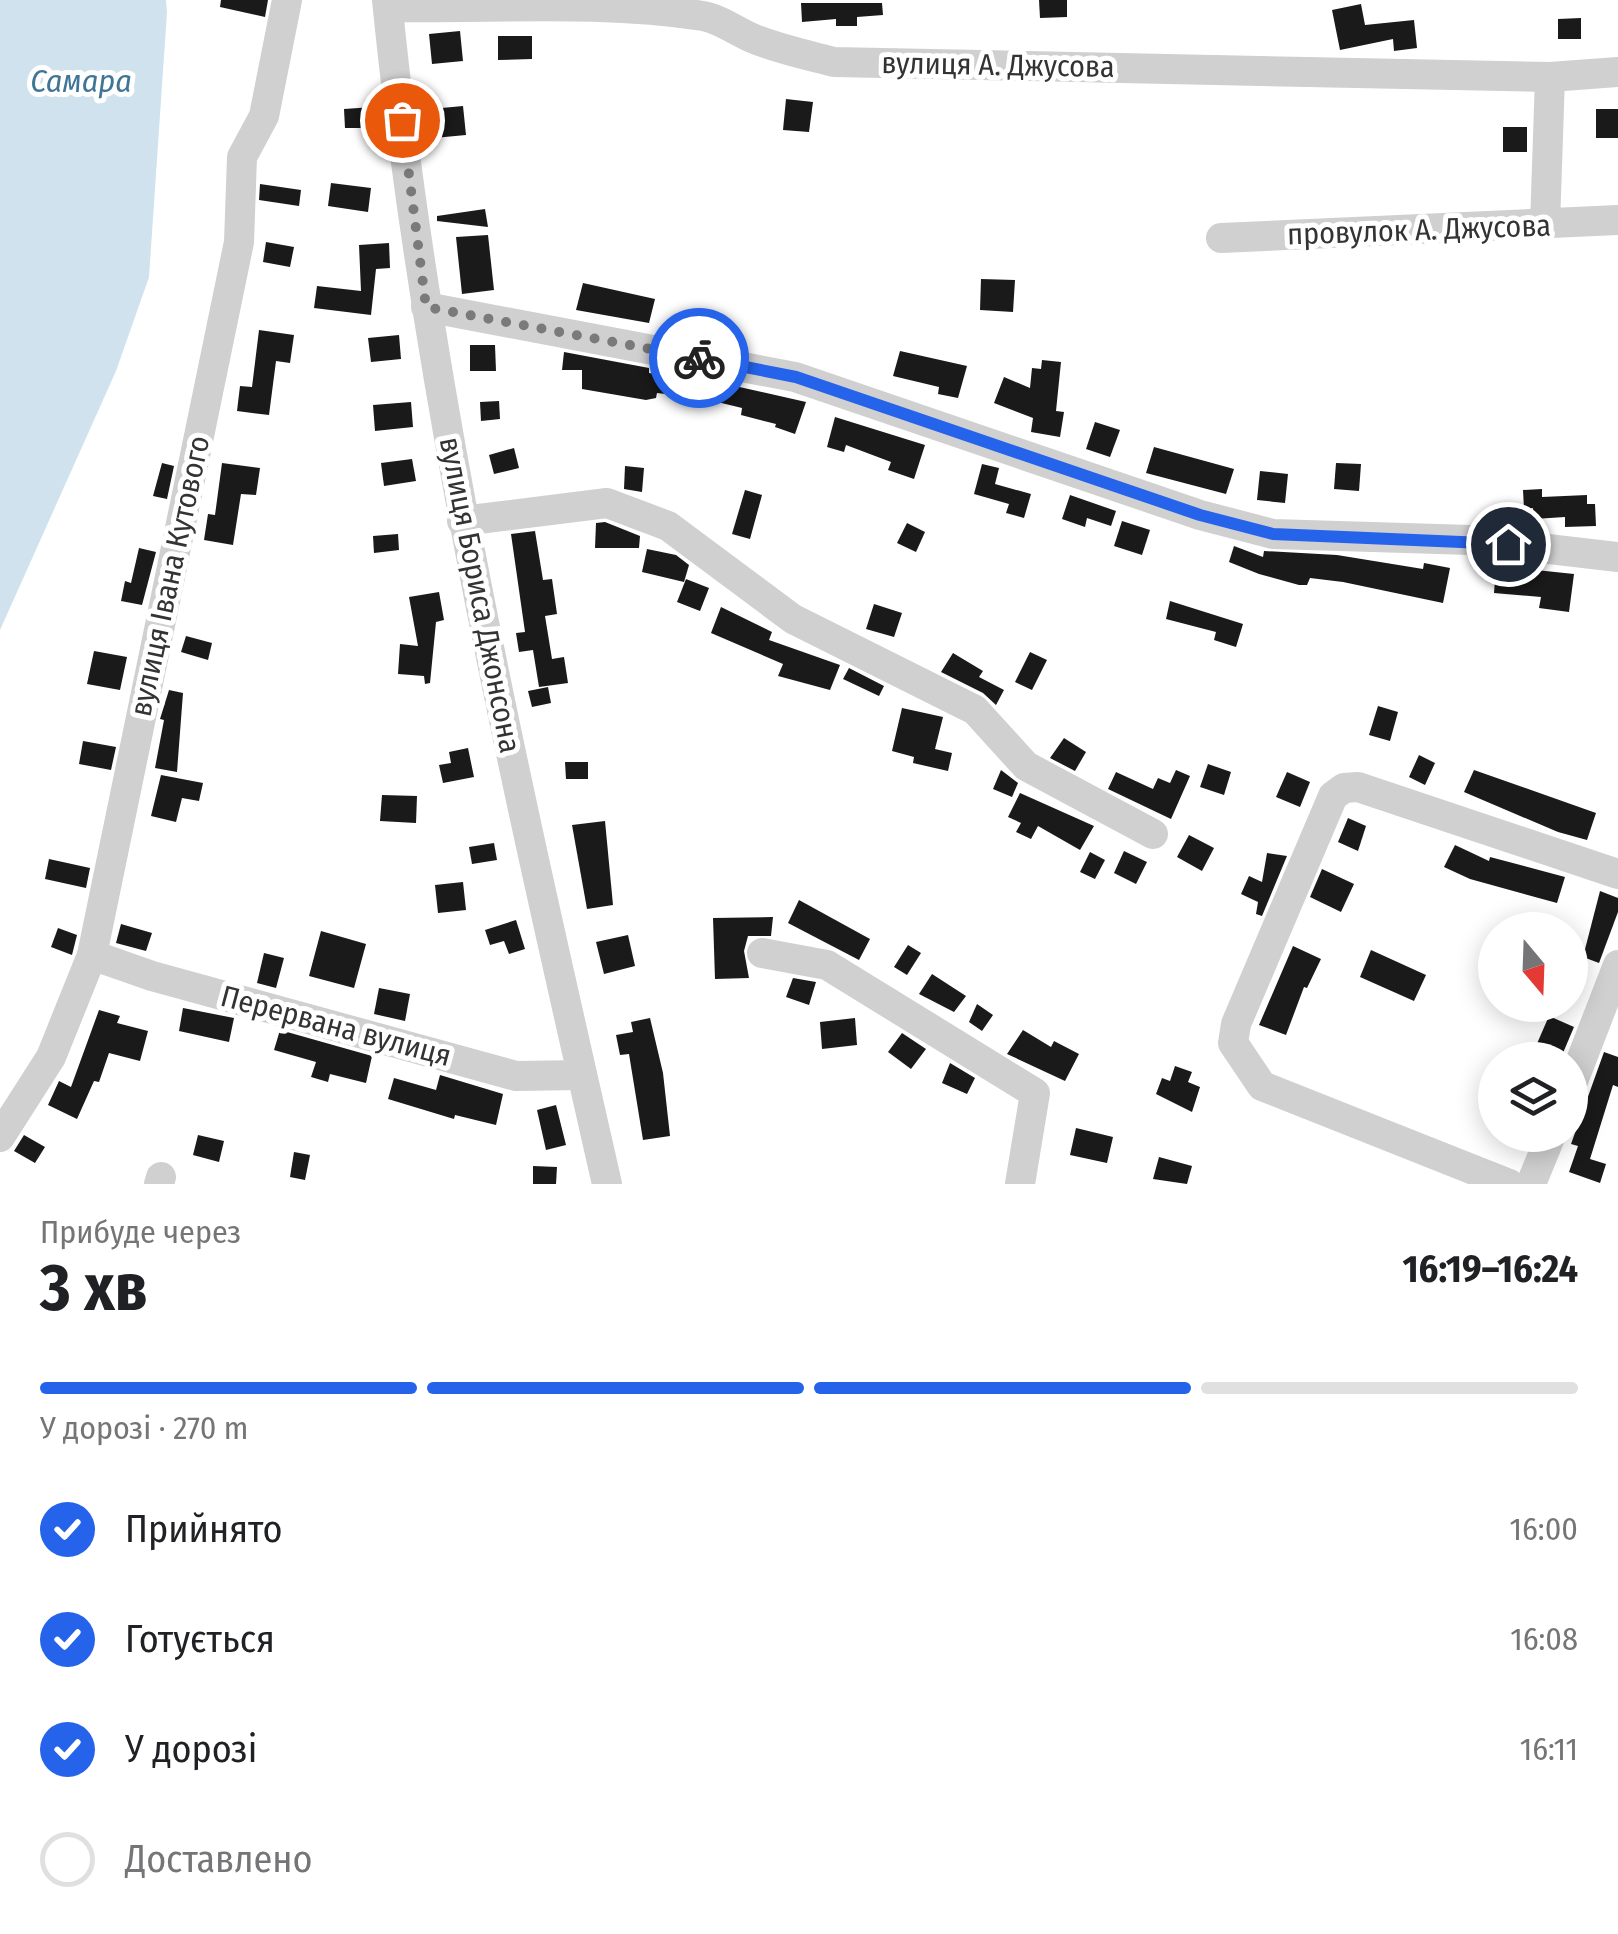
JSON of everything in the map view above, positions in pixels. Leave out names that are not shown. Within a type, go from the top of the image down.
[{"type":"street","name":"вулиця Івана Кутового","points":[[0,1137],[50,1056],[92,955],[239,242],[242,157],[264,116],[287,0]]},
{"type":"street","name":"вулиця А. Джусова","points":[[387,4],[477,9],[586,1],[657,8],[710,17],[756,39],[834,62],[1550,77],[1618,72]]},
{"type":"street","name":"вулиця Бориса Джонсона","points":[[387,4],[426,307],[462,521],[607,1184]]},
{"type":"street","points":[[1545,225],[1550,77]]},
{"type":"street","name":"провулок А. Джусова","points":[[1220,238],[1618,220]]},
{"type":"street","points":[[426,307],[796,377],[1200,515],[1273,534],[1471,540],[1618,557]]},
{"type":"street","points":[[462,521],[607,503],[668,526],[793,619],[975,710],[1026,766],[1152,834]]},
{"type":"street","points":[[1508,1184],[1262,1086],[1233,1043],[1236,1024],[1333,796],[1344,788],[1358,787],[1618,874]]},
{"type":"street","points":[[762,952],[826,964],[1035,1093],[1020,1184]]},
{"type":"street","name":"Перервана вулиця","points":[[92,955],[516,1076],[582,1075]]},
{"type":"street","points":[[1588,1056],[1610,1015],[1618,964]]},
{"type":"street","points":[[1531,1184],[1544,1152]]},
{"type":"water","name":"Самара","points":[[0,0],[166,0],[167,12],[149,277],[116,371],[0,630]]},
{"type":"building","points":[[221,0],[268,0],[265,17],[220,7]]},
{"type":"building","points":[[1039,0],[1067,0],[1067,17],[1040,18]]},
{"type":"building","points":[[801,3],[882,3],[883,15],[857,17],[857,26],[836,26],[836,19],[802,22]]},
{"type":"building","points":[[1361,4],[1365,25],[1414,20],[1417,48],[1394,51],[1393,39],[1340,50],[1332,10]]},
{"type":"building","points":[[1581,18],[1581,39],[1558,39],[1558,19]]},
{"type":"building","points":[[460,31],[463,61],[432,64],[429,34]]},
{"type":"building","points":[[498,36],[532,36],[532,59],[498,60]]},
{"type":"building","points":[[786,99],[813,102],[809,132],[783,130]]},
{"type":"building","points":[[463,106],[466,135],[434,138],[431,109]]},
{"type":"building","points":[[373,107],[374,128],[345,128],[344,109]]},
{"type":"building","points":[[1596,109],[1618,109],[1618,138],[1596,138]]},
{"type":"building","points":[[1503,127],[1527,127],[1527,152],[1503,152]]},
{"type":"building","points":[[331,183],[371,188],[368,212],[328,206]]},
{"type":"building","points":[[260,184],[301,190],[299,206],[259,200]]},
{"type":"building","points":[[485,209],[488,227],[437,221],[437,216]]},
{"type":"building","points":[[488,235],[494,290],[462,294],[456,237]]},
{"type":"building","points":[[266,242],[294,247],[290,267],[263,262]]},
{"type":"building","points":[[389,243],[390,268],[376,269],[371,315],[314,308],[317,286],[361,291],[359,245]]},
{"type":"building","points":[[981,279],[1015,280],[1013,312],[980,310]]},
{"type":"building","points":[[583,283],[655,299],[649,323],[576,310]]},
{"type":"building","points":[[696,309],[720,314],[714,342],[689,337]]},
{"type":"building","points":[[259,330],[294,335],[290,363],[276,361],[269,415],[237,411],[240,386],[252,387]]},
{"type":"building","points":[[399,335],[401,359],[371,362],[368,338]]},
{"type":"building","points":[[470,345],[495,345],[496,371],[470,371]]},
{"type":"building","points":[[900,351],[967,366],[958,398],[938,394],[939,387],[893,376]]},
{"type":"building","points":[[564,352],[649,368],[649,373],[686,379],[686,375],[806,402],[795,434],[775,427],[776,424],[741,415],[742,408],[701,398],[657,393],[656,398],[646,400],[582,389],[582,370],[562,370]]},
{"type":"building","points":[[1042,360],[1061,362],[1056,411],[1064,412],[1060,437],[1031,432],[1033,418],[994,403],[1004,377],[1030,388],[1032,368],[1041,369]]},
{"type":"building","points":[[499,401],[500,419],[481,421],[480,402]]},
{"type":"building","points":[[411,402],[413,427],[375,431],[373,405]]},
{"type":"building","points":[[835,417],[925,445],[914,479],[888,470],[891,462],[846,445],[844,452],[827,447]]},
{"type":"building","points":[[1095,422],[1120,430],[1110,457],[1086,449]]},
{"type":"building","points":[[1154,447],[1234,469],[1226,494],[1146,473]]},
{"type":"building","points":[[514,448],[519,468],[494,474],[489,455]]},
{"type":"building","points":[[412,459],[416,481],[384,486],[381,463]]},
{"type":"building","points":[[162,463],[174,466],[167,499],[153,496]]},
{"type":"building","points":[[222,463],[260,468],[256,495],[241,494],[233,545],[204,540],[208,514],[215,515]]},
{"type":"building","points":[[1336,463],[1361,464],[1359,491],[1334,489]]},
{"type":"building","points":[[982,464],[999,468],[995,484],[1031,494],[1024,518],[1006,513],[1009,504],[974,494]]},
{"type":"building","points":[[625,466],[644,468],[642,492],[624,489]]},
{"type":"building","points":[[1260,471],[1288,474],[1285,503],[1257,500]]},
{"type":"building","points":[[1542,489],[1542,497],[1587,495],[1587,504],[1595,504],[1596,526],[1565,527],[1565,517],[1534,519],[1533,508],[1524,509],[1523,490]]},
{"type":"building","points":[[745,490],[762,495],[750,539],[732,534]]},
{"type":"building","points":[[1070,495],[1116,511],[1111,526],[1087,518],[1085,527],[1062,519]]},
{"type":"building","points":[[1122,521],[1150,530],[1142,555],[1114,546]]},
{"type":"building","points":[[605,522],[640,536],[639,548],[595,548],[596,523]]},
{"type":"building","points":[[907,523],[925,532],[916,552],[897,543]]},
{"type":"building","points":[[535,531],[543,580],[552,579],[557,614],[545,616],[552,659],[564,657],[568,683],[539,687],[533,650],[519,652],[516,633],[525,632],[511,534]]},
{"type":"building","points":[[398,534],[399,550],[374,553],[373,536]]},
{"type":"building","points":[[1234,546],[1263,557],[1264,551],[1337,555],[1423,569],[1424,563],[1450,568],[1443,603],[1343,582],[1310,578],[1307,585],[1299,585],[1229,562]]},
{"type":"building","points":[[139,548],[156,552],[142,605],[121,601],[125,581],[131,583]]},
{"type":"building","points":[[647,549],[676,555],[689,565],[684,582],[642,572]]},
{"type":"building","points":[[1496,566],[1574,574],[1569,612],[1539,608],[1541,597],[1494,593]]},
{"type":"building","points":[[686,579],[709,588],[700,611],[677,602]]},
{"type":"building","points":[[439,592],[444,620],[436,622],[430,683],[425,684],[424,676],[398,674],[400,644],[418,646],[409,597]]},
{"type":"building","points":[[1170,601],[1243,624],[1236,647],[1214,640],[1216,632],[1166,619]]},
{"type":"building","points":[[874,604],[902,613],[894,637],[866,629]]},
{"type":"building","points":[[721,607],[772,632],[769,640],[840,665],[830,690],[778,676],[783,664],[711,633]]},
{"type":"building","points":[[186,636],[212,643],[208,660],[181,652]]},
{"type":"building","points":[[94,651],[127,657],[120,690],[87,684]]},
{"type":"building","points":[[1030,652],[1047,660],[1032,690],[1015,682]]},
{"type":"building","points":[[953,653],[983,671],[979,677],[1004,690],[996,705],[983,693],[941,672]]},
{"type":"building","points":[[849,668],[884,686],[879,696],[843,679]]},
{"type":"building","points":[[548,687],[551,703],[532,707],[528,691]]},
{"type":"building","points":[[169,690],[183,693],[177,772],[155,768],[164,720],[160,719]]},
{"type":"building","points":[[1378,706],[1398,712],[1390,741],[1369,735]]},
{"type":"building","points":[[902,708],[943,717],[935,749],[952,753],[948,771],[913,763],[914,757],[892,751]]},
{"type":"building","points":[[1064,738],[1086,752],[1075,771],[1050,758]]},
{"type":"building","points":[[83,741],[116,747],[111,770],[79,764]]},
{"type":"building","points":[[468,748],[474,777],[443,783],[439,765],[451,763],[449,752]]},
{"type":"building","points":[[1419,755],[1435,763],[1425,785],[1409,777]]},
{"type":"building","points":[[565,762],[588,762],[588,779],[566,779]]},
{"type":"building","points":[[1208,764],[1231,772],[1224,795],[1200,787]]},
{"type":"building","points":[[1001,770],[1018,783],[1012,797],[993,789]]},
{"type":"building","points":[[1176,770],[1190,776],[1171,819],[1108,789],[1116,772],[1153,789],[1158,778],[1170,783]]},
{"type":"building","points":[[1474,770],[1596,813],[1587,840],[1558,832],[1464,792]]},
{"type":"building","points":[[1287,772],[1310,782],[1300,807],[1276,797]]},
{"type":"building","points":[[161,775],[203,783],[199,801],[182,798],[176,822],[151,816]]},
{"type":"building","points":[[1020,793],[1094,826],[1080,850],[1038,826],[1031,839],[1016,832],[1021,823],[1008,817]]},
{"type":"building","points":[[382,795],[417,796],[416,823],[380,821]]},
{"type":"building","points":[[1348,818],[1366,826],[1358,851],[1338,842]]},
{"type":"building","points":[[605,821],[613,905],[587,909],[572,825]]},
{"type":"building","points":[[1189,835],[1214,848],[1202,871],[1177,857]]},
{"type":"building","points":[[494,843],[497,860],[472,864],[469,847]]},
{"type":"building","points":[[1455,845],[1489,861],[1490,857],[1565,877],[1557,903],[1470,879],[1444,867]]},
{"type":"building","points":[[1124,851],[1147,862],[1136,884],[1114,873]]},
{"type":"building","points":[[1090,852],[1105,860],[1095,879],[1080,872]]},
{"type":"building","points":[[1267,853],[1287,856],[1262,916],[1256,914],[1258,902],[1241,894],[1249,876],[1262,882]]},
{"type":"building","points":[[49,859],[90,868],[86,888],[45,879]]},
{"type":"building","points":[[1322,869],[1354,884],[1341,912],[1310,897]]},
{"type":"building","points":[[463,882],[466,910],[438,913],[435,885]]},
{"type":"building","points":[[1600,891],[1618,898],[1618,912],[1599,963],[1588,959],[1588,938]]},
{"type":"building","points":[[799,900],[870,939],[859,960],[788,923]]},
{"type":"building","points":[[773,917],[771,936],[748,936],[744,951],[749,978],[715,979],[713,918]]},
{"type":"building","points":[[516,920],[525,949],[509,954],[504,941],[490,945],[485,930]]},
{"type":"building","points":[[121,924],[152,933],[146,951],[116,943]]},
{"type":"building","points":[[58,928],[77,935],[72,955],[51,947]]},
{"type":"building","points":[[321,931],[366,944],[354,988],[309,976]]},
{"type":"building","points":[[628,935],[635,966],[604,974],[596,942]]},
{"type":"building","points":[[908,945],[921,953],[907,975],[894,967]]},
{"type":"building","points":[[1293,946],[1321,959],[1307,988],[1304,987],[1286,1035],[1259,1025]]},
{"type":"building","points":[[1371,950],[1426,975],[1414,1001],[1360,977]]},
{"type":"building","points":[[264,953],[284,958],[276,988],[257,983]]},
{"type":"building","points":[[932,974],[966,996],[954,1012],[919,994]]},
{"type":"building","points":[[793,978],[816,982],[809,1005],[786,997]]},
{"type":"building","points":[[379,988],[410,994],[405,1021],[374,1014]]},
{"type":"building","points":[[977,1004],[993,1015],[982,1031],[969,1022]]},
{"type":"building","points":[[183,1008],[234,1018],[229,1042],[179,1031]]},
{"type":"building","points":[[99,1010],[120,1016],[117,1023],[148,1031],[140,1061],[109,1053],[99,1082],[94,1081],[77,1119],[48,1105],[59,1081],[71,1087]]},
{"type":"building","points":[[650,1018],[663,1073],[670,1136],[643,1140],[629,1054],[620,1055],[616,1035],[633,1032],[631,1022]]},
{"type":"building","points":[[855,1018],[857,1045],[822,1049],[820,1022]]},
{"type":"building","points":[[1546,1022],[1574,1027],[1568,1042],[1538,1042]]},
{"type":"building","points":[[280,1030],[372,1056],[366,1083],[330,1074],[328,1082],[311,1077],[316,1062],[274,1050]]},
{"type":"building","points":[[1023,1030],[1051,1047],[1054,1041],[1079,1054],[1065,1081],[1007,1054]]},
{"type":"building","points":[[902,1033],[926,1049],[911,1069],[888,1052]]},
{"type":"building","points":[[1604,1052],[1618,1057],[1618,1087],[1613,1085],[1590,1159],[1606,1164],[1600,1183],[1569,1172],[1576,1152],[1588,1152],[1588,1097]]},
{"type":"building","points":[[950,1063],[975,1078],[967,1094],[942,1083]]},
{"type":"building","points":[[1175,1066],[1192,1072],[1188,1082],[1200,1087],[1192,1112],[1156,1094],[1162,1078],[1170,1081]]},
{"type":"building","points":[[440,1075],[503,1094],[496,1125],[455,1115],[454,1119],[388,1099],[394,1078],[436,1090]]},
{"type":"building","points":[[556,1105],[566,1145],[546,1150],[537,1110]]},
{"type":"building","points":[[1076,1128],[1113,1137],[1107,1163],[1070,1155]]},
{"type":"building","points":[[24,1135],[45,1147],[35,1163],[14,1151]]},
{"type":"building","points":[[198,1135],[224,1141],[219,1162],[193,1155]]},
{"type":"building","points":[[294,1152],[310,1155],[305,1180],[290,1177]]},
{"type":"building","points":[[1159,1157],[1192,1166],[1187,1184],[1153,1179]]},
{"type":"building","points":[[533,1166],[557,1167],[556,1184],[533,1184]]},
{"type":"way so far","points":[[402,120],[426,307],[699,358]]},
{"type":"route","points":[[699,358],[796,377],[1200,515],[1273,534],[1508,544]]}]
